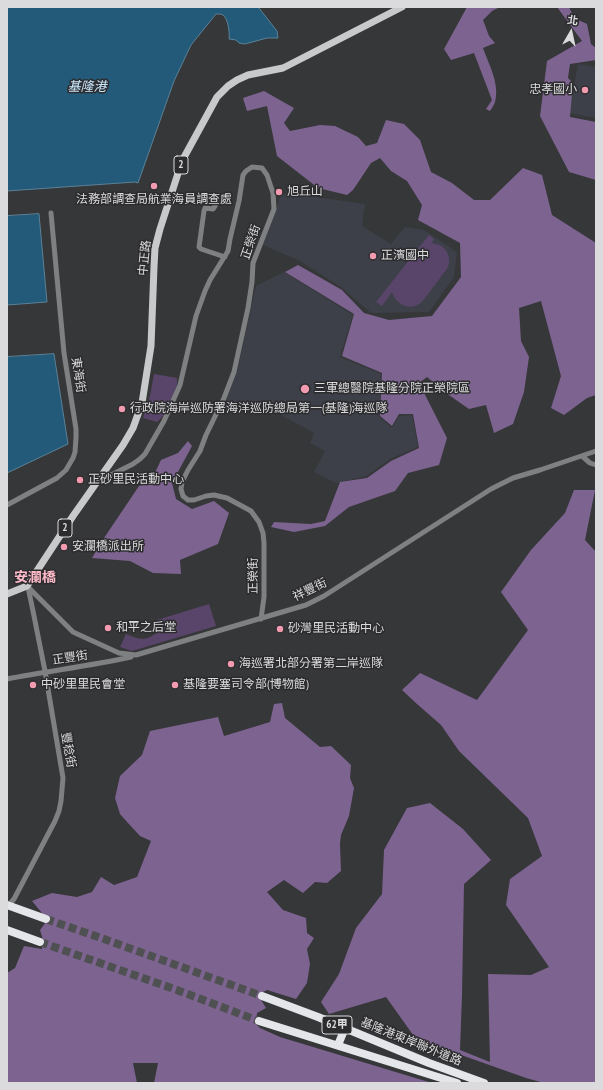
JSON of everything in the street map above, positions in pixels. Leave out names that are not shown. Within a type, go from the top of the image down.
[{"type":"highway","points":[[7,906],[46,919]]},
{"type":"highway","points":[[7,930],[40,942]]},
{"type":"highway","name":"基隆港東岸聯外道路","points":[[262,996],[318,1017],[411,1056],[484,1083]]},
{"type":"highway","name":"基隆港東岸聯外道路","points":[[259,1021],[410,1067],[457,1083]]},
{"type":"highway","points":[[338,1045],[345,1028]]},
{"type":"main road","name":"中正路","points":[[28,586],[73,516],[126,441],[133,428],[142,403],[151,346],[155,248],[182,161],[215,101],[224,90],[237,80],[248,75],[283,68],[402,7]]},
{"type":"main road","points":[[7,594],[28,586]]},
{"type":"street","name":"正榮街","points":[[104,472],[111,475],[140,459],[145,454],[164,421],[180,385],[196,316],[205,291],[210,280],[226,257],[228,251],[243,175],[252,167],[262,168],[268,175],[273,193],[274,209],[253,263],[248,308],[234,372],[200,451],[182,482],[181,489],[184,496],[188,500],[194,500],[206,496],[227,498],[251,511],[259,522],[263,533],[264,542],[264,597],[261,619]]},
{"type":"street","points":[[215,206],[214,208],[205,208],[199,247],[226,257]]},
{"type":"street","name":"東海街","points":[[7,505],[62,475],[70,465],[75,452],[76,429],[64,353],[51,213]]},
{"type":"street","name":"祥豐街","points":[[28,586],[73,632],[119,653],[136,655],[306,605],[324,596],[491,489],[513,478],[596,451]]},
{"type":"street","points":[[582,456],[590,463],[596,465]]},
{"type":"street","name":"豐稔街","points":[[7,906],[14,898],[45,841],[59,811],[63,778],[45,671],[28,586]]},
{"type":"street","points":[[109,661],[114,654],[112,650]]},
{"type":"street","name":"正豐街","points":[[7,679],[136,655]]},
{"type":"shaded area","points":[[467,7],[500,7],[492,11],[483,20],[489,36],[495,43],[483,48],[495,81],[496,88],[495,102],[490,111],[486,109],[492,100],[474,53],[451,60],[444,49]]},
{"type":"shaded area","points":[[557,7],[569,7],[574,18],[587,24],[591,44],[596,48],[596,60],[570,64],[568,78],[573,83],[570,117],[596,122],[596,180],[569,172],[540,116],[547,61],[582,41]]},
{"type":"shaded area","name":"忠孝國小","points":[[578,64],[596,67],[596,118],[569,113]]},
{"type":"shaded area","points":[[264,91],[294,108],[284,123],[290,131],[320,125],[335,126],[358,137],[366,146],[377,143],[386,120],[404,124],[420,140],[431,172],[452,183],[474,200],[490,200],[523,168],[542,175],[552,215],[596,243],[596,395],[587,398],[564,415],[551,408],[561,376],[541,301],[519,308],[521,341],[529,357],[524,392],[513,424],[494,433],[486,405],[469,409],[446,393],[427,377],[419,383],[447,438],[439,465],[408,473],[395,491],[349,507],[325,526],[294,532],[271,527],[274,522],[311,524],[325,521],[340,482],[367,478],[391,461],[419,448],[413,414],[399,414],[392,426],[380,416],[382,373],[342,356],[354,314],[285,272],[298,265],[342,290],[364,313],[389,320],[432,316],[461,277],[460,243],[418,220],[422,205],[407,181],[391,171],[380,158],[371,163],[353,190],[347,195],[318,188],[277,156],[267,106],[247,111],[243,98]]},
{"type":"shaded area","name":"正濱國中","points":[[289,193],[365,204],[362,226],[391,244],[405,227],[424,230],[457,252],[454,277],[429,312],[371,313],[341,287],[300,261],[263,245],[281,195]]},
{"type":"shaded area","points":[[429,235],[434,239],[432,243],[440,245],[445,250],[449,261],[448,267],[425,298],[419,304],[411,307],[402,305],[396,300],[392,292],[382,306],[376,302]]},
{"type":"shaded area","name":"三軍總醫院基隆分院正榮院區","points":[[284,272],[353,315],[340,357],[381,374],[379,417],[392,428],[399,416],[412,415],[418,447],[390,459],[367,476],[336,483],[314,472],[325,451],[310,443],[314,433],[261,404],[255,404],[235,412],[221,414],[237,372],[256,286]]},
{"type":"shaded area","points":[[154,374],[177,378],[177,385],[166,413],[157,422],[143,418],[150,396]]},
{"type":"shaded area","points":[[188,441],[192,446],[172,483],[176,499],[192,509],[214,501],[229,513],[218,544],[180,560],[181,574],[153,573],[130,561],[92,558],[139,486],[152,479],[161,460],[178,453]]},
{"type":"shaded area","points":[[574,490],[595,490],[585,540],[596,552],[596,1083],[544,1083],[416,1039],[386,997],[329,1014],[321,1002],[339,974],[356,928],[382,894],[384,850],[407,808],[430,803],[463,829],[491,860],[464,884],[460,1050],[490,1062],[488,974],[531,975],[549,967],[506,905],[510,879],[542,856],[528,818],[459,751],[441,725],[402,690],[420,673],[477,700],[528,630],[501,592],[531,550],[565,513]]},
{"type":"shaded area","points":[[209,604],[216,626],[132,651],[120,647],[126,634],[140,639],[148,638],[160,630],[157,620]]},
{"type":"shaded area","points":[[282,703],[285,718],[320,747],[331,746],[351,765],[350,778],[354,788],[349,816],[341,835],[341,871],[327,883],[315,882],[303,893],[284,880],[267,892],[283,910],[306,918],[307,933],[314,938],[307,949],[310,964],[307,983],[296,999],[267,990],[261,993],[261,1000],[266,1008],[257,1013],[256,1024],[260,1028],[280,1037],[432,1083],[154,1083],[158,1063],[133,1063],[137,1083],[7,1083],[7,973],[15,968],[24,946],[42,949],[43,940],[40,930],[46,922],[42,913],[32,901],[52,893],[77,897],[92,892],[101,877],[114,885],[137,877],[151,841],[140,836],[120,814],[115,798],[120,776],[142,755],[150,731],[218,717],[224,736],[270,722],[274,704]]},
{"type":"water","name":"基隆港","points":[[7,7],[259,7],[277,31],[278,38],[267,38],[245,44],[239,43],[236,40],[229,39],[229,30],[225,17],[216,14],[191,45],[174,81],[138,183],[7,191]]},
{"type":"water","points":[[39,214],[47,302],[7,305],[7,216]]},
{"type":"water","points":[[54,354],[68,444],[7,473],[7,357]]},
{"type":"tunnel","points":[[46,919],[262,996]]},
{"type":"tunnel","points":[[40,942],[177,990],[259,1021]]},
{"type":"place","name":"忠孝國小","points":[[585,90]]},
{"type":"place","name":"法務部調查局航業海員調查處","points":[[154,186]]},
{"type":"place","name":"旭丘山","points":[[279,192]]},
{"type":"place","name":"正濱國中","points":[[373,256]]},
{"type":"place","name":"三軍總醫院基隆分院正榮院區","points":[[305,389]]},
{"type":"place","name":"行政院海岸巡防署海洋巡防總局第一(基隆)海巡隊","points":[[122,409]]},
{"type":"place","name":"正砂里民活動中心","points":[[80,480]]},
{"type":"place","name":"安瀾橋派出所","points":[[64,547]]},
{"type":"place","name":"和平之后堂","points":[[108,628]]},
{"type":"place","name":"砂灣里民活動中心","points":[[280,629]]},
{"type":"place","name":"海巡署北部分署第二岸巡隊","points":[[231,664]]},
{"type":"place","name":"中砂里里民會堂","points":[[33,685]]},
{"type":"place","name":"基隆要塞司令部(博物館)","points":[[175,685]]},
{"type":"district","name":"安瀾橋","points":[[35,578]]}]
